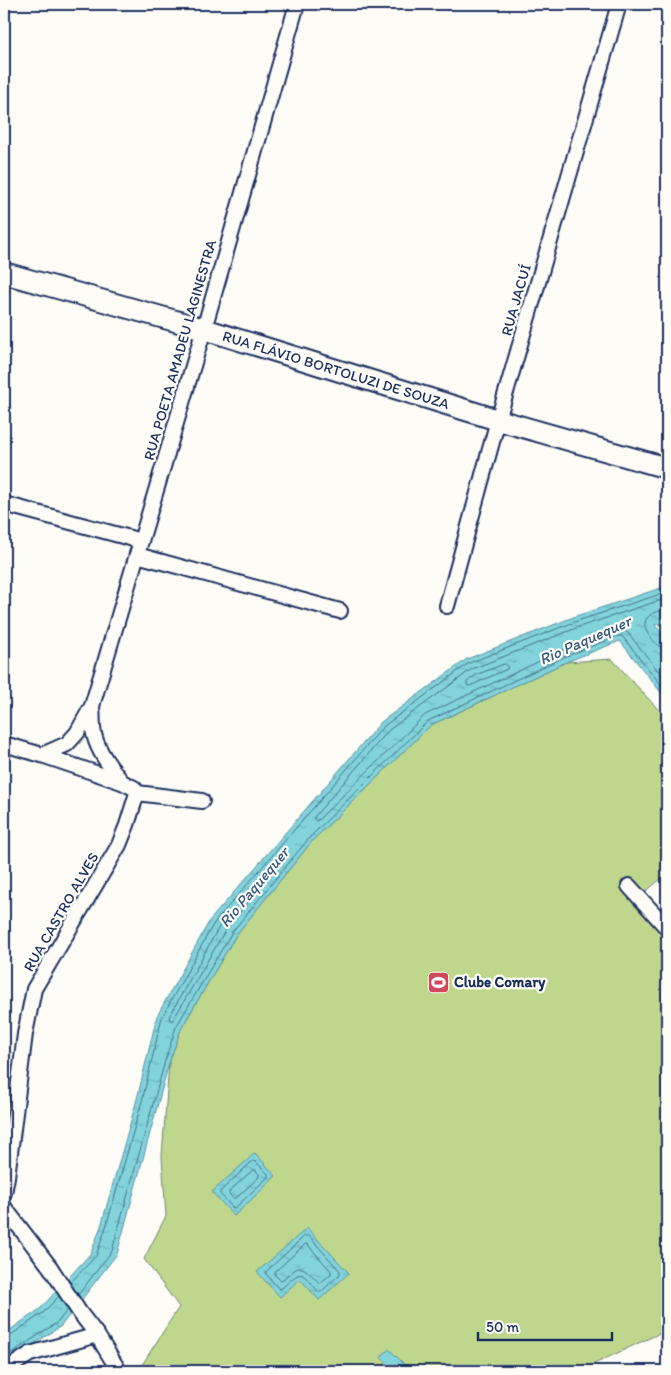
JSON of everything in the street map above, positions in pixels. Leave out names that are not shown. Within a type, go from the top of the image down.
[{"type":"street","name":"RUA POETA AMADEU LAGINESTRA","points":[[42,755],[67,744],[77,733],[92,706],[298,4]]},
{"type":"street","name":"RUA JACUÍ","points":[[447,606],[498,420],[619,4]]},
{"type":"street","name":"RUA FLÁVIO BORTOLUZI DE SOUZA","points":[[4,273],[204,329],[498,420],[667,468]]},
{"type":"street","points":[[4,504],[141,541]]},
{"type":"street","points":[[137,555],[340,611]]},
{"type":"street","name":"RUA POETA AMADEU LAGINESTRA","points":[[92,706],[96,740],[105,758],[122,782]]},
{"type":"street","points":[[4,744],[122,782],[134,788],[137,793],[202,801]]},
{"type":"street","name":"RUA CASTRO ALVES","points":[[4,1193],[25,1034],[34,989],[119,845],[137,793]]},
{"type":"street","points":[[629,886],[667,928]]},
{"type":"street","points":[[4,1207],[50,1267],[97,1335],[119,1371]]},
{"type":"street","points":[[4,1371],[30,1354],[97,1335]]},
{"type":"green space","name":"Clube Comary","points":[[612,659],[667,719],[667,874],[640,896],[667,927],[667,1325],[658,1334],[579,1371],[138,1371],[179,1307],[144,1259],[166,1216],[162,1156],[169,1063],[181,1029],[236,935],[313,840],[431,725],[566,662]]},
{"type":"water","name":"Rio Paquequer","points":[[667,586],[667,621],[655,625],[667,640],[667,700],[620,641],[566,662],[431,725],[313,840],[236,935],[181,1029],[169,1063],[117,1254],[61,1326],[4,1364],[4,1334],[40,1309],[91,1253],[101,1226],[137,1099],[157,1016],[210,920],[381,722],[467,659],[576,616]]},
{"type":"water","points":[[255,1153],[276,1176],[234,1216],[212,1192]]},
{"type":"water","points":[[307,1228],[349,1273],[319,1300],[300,1279],[280,1297],[257,1272]]},
{"type":"water","points":[[389,1349],[407,1367],[403,1371],[393,1371],[381,1357]]},
{"type":"place","name":"Clube Comary","points":[[438,982]]}]
